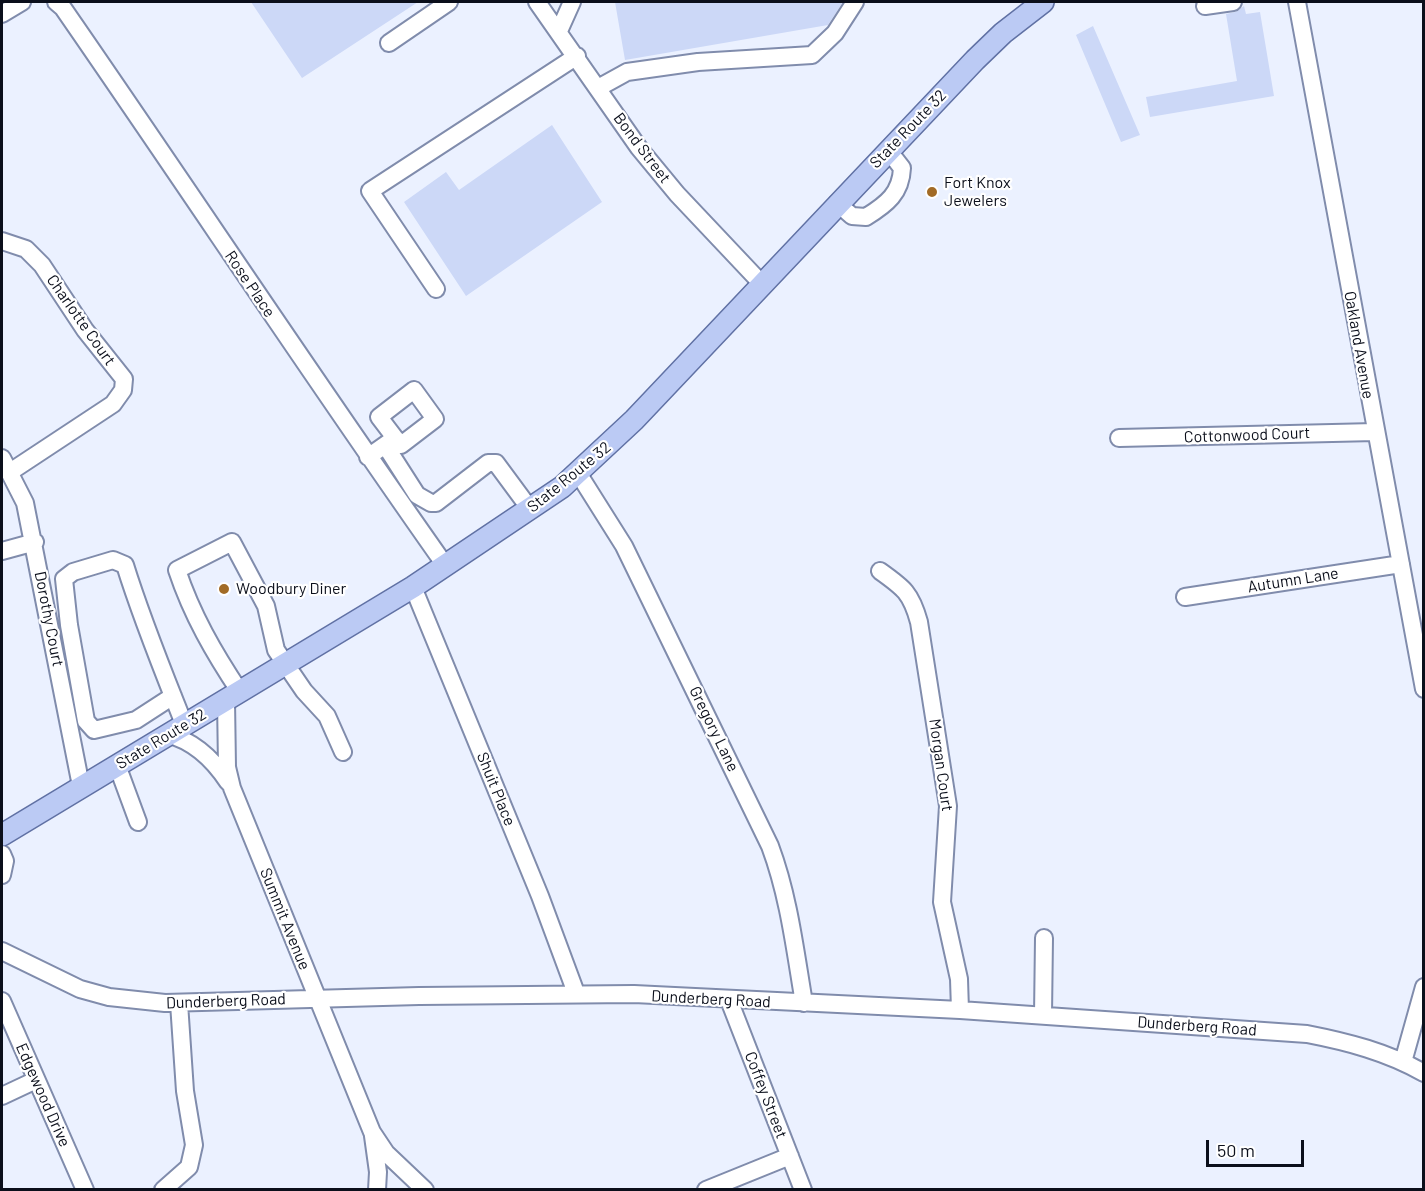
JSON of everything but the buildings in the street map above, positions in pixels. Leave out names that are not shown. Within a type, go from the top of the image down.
[{"type":"main road","name":"State Route 32","points":[[2,834],[413,587],[530,509],[578,473],[634,420],[837,203],[1033,5]]},
{"type":"street","name":"Rose Place","points":[[56,2],[63,8],[133,109],[368,457],[445,565]]},
{"type":"street","points":[[389,44],[449,2]]},
{"type":"street","name":"Bond Street","points":[[537,2],[577,56],[639,148],[677,194],[762,284]]},
{"type":"street","points":[[559,31],[572,2]]},
{"type":"street","points":[[598,88],[627,72],[698,62],[812,55],[835,33],[855,2]]},
{"type":"street","points":[[1204,6],[1233,2]]},
{"type":"street","name":"Oakland Avenue","points":[[1297,2],[1424,689]]},
{"type":"street","points":[[436,289],[370,191],[577,56]]},
{"type":"street","points":[[837,203],[852,216],[866,217],[894,195],[901,184],[903,168],[888,150]]},
{"type":"street","name":"Charlotte Court","points":[[2,241],[26,249],[42,265],[85,330],[124,379],[123,390],[113,404],[6,465]]},
{"type":"street","name":"Cottonwood Court","points":[[1119,438],[1375,432]]},
{"type":"street","points":[[368,457],[390,442],[424,501],[436,502],[491,462],[499,466],[530,509]]},
{"type":"street","name":"Dorothy Court","points":[[6,465],[25,502],[81,786]]},
{"type":"street","name":"Gregory Lane","points":[[578,473],[624,546],[770,846],[781,876],[804,1003]]},
{"type":"street","points":[[2,551],[34,542]]},
{"type":"street","points":[[233,696],[187,599],[177,570],[232,542],[266,606],[276,650],[284,664],[327,716],[343,752]]},
{"type":"street","points":[[173,696],[136,720],[94,730],[86,721],[69,625],[64,579],[74,572],[113,560],[125,566],[143,623],[173,696],[176,729],[219,768],[232,788]]},
{"type":"street","name":"Autumn Lane","points":[[1185,597],[1401,564]]},
{"type":"street","name":"Morgan Court","points":[[880,571],[904,588],[913,600],[919,622],[948,806],[942,902],[959,979],[960,1010]]},
{"type":"street","name":"Shuit Place","points":[[413,587],[540,896],[576,993]]},
{"type":"street","name":"Summit Avenue","points":[[233,696],[227,766],[232,788],[372,1132],[386,1153],[425,1190]]},
{"type":"street","points":[[117,765],[138,822]]},
{"type":"street","points":[[1043,1015],[1044,938]]},
{"type":"street","name":"Dunderberg Road","points":[[2,951],[80,989],[137,1002],[179,1003],[576,993],[960,1010],[1307,1034],[1349,1042],[1403,1062],[1424,1073]]},
{"type":"street","points":[[1403,1062],[1424,987]]},
{"type":"street","name":"Coffey Street","points":[[729,1000],[803,1190]]},
{"type":"street","name":"Edgewood Drive","points":[[2,1001],[7,1030],[36,1080],[85,1190]]},
{"type":"street","points":[[164,1190],[189,1167],[194,1145],[184,1091],[179,1003]]},
{"type":"street","points":[[2,1096],[36,1080]]},
{"type":"street","name":"Summit Avenue","points":[[372,1132],[378,1172],[377,1190]]},
{"type":"street","points":[[706,1190],[790,1156]]},
{"type":"place","name":"Fort Knox Jewelers","points":[[932,192]]},
{"type":"place","name":"Woodbury Diner","points":[[224,589]]}]
